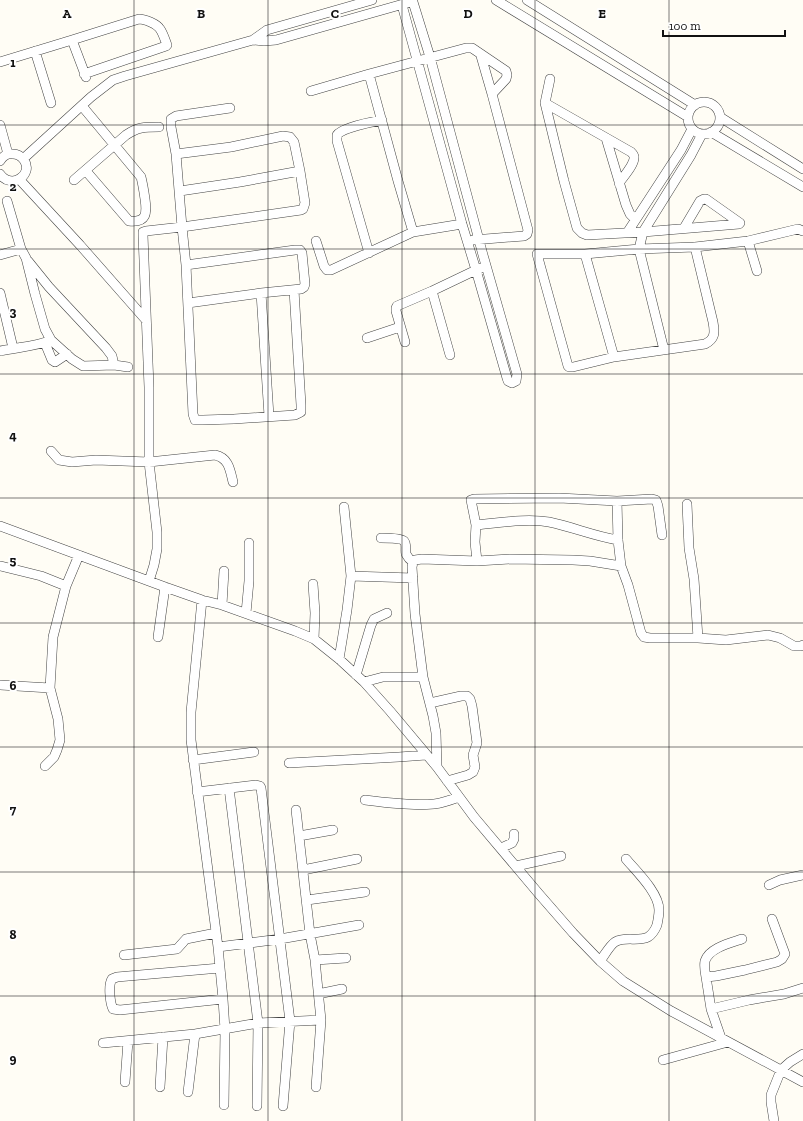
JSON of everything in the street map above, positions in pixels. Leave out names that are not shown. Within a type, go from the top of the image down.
[{"type":"street","points":[[24,159],[102,88],[113,80],[253,40],[267,30],[372,0]]},
{"type":"street","points":[[496,0],[688,117]]},
{"type":"street","points":[[527,0],[695,105]]},
{"type":"street","points":[[253,40],[276,40],[416,1],[479,239],[517,374],[516,381],[512,383],[508,381],[507,378],[462,224],[402,5]]},
{"type":"street","points":[[0,62],[35,51],[142,19],[160,28],[167,45],[85,76],[72,40]]},
{"type":"street","points":[[311,91],[418,60],[466,48],[472,48],[481,56],[506,72],[506,79],[492,94]]},
{"type":"street","points":[[35,51],[51,103]]},
{"type":"street","points":[[468,241],[524,236],[527,234],[528,230],[481,56]]},
{"type":"street","points":[[369,74],[413,232]]},
{"type":"street","points":[[550,79],[545,103],[577,228],[582,233],[587,235],[643,232],[740,223],[704,199],[700,201],[684,228]]},
{"type":"street","points":[[701,102],[708,102],[714,105],[718,110],[720,117],[718,126],[712,132],[707,134],[695,132],[688,121],[688,117],[690,110],[701,102]]},
{"type":"street","points":[[545,103],[634,155],[635,158],[633,163],[619,183]]},
{"type":"street","points":[[82,106],[141,177],[146,206],[144,217],[140,221],[129,221],[86,171]]},
{"type":"street","points":[[230,108],[176,116],[171,119],[180,191],[186,265],[193,414],[195,420],[296,415],[300,412],[302,405],[294,290]]},
{"type":"street","points":[[720,117],[803,169]]},
{"type":"street","points":[[369,252],[337,141],[337,135],[339,132],[348,129],[382,120]]},
{"type":"street","points":[[0,125],[8,154]]},
{"type":"street","points":[[74,180],[126,135],[134,130],[159,127]]},
{"type":"street","points":[[627,233],[681,150],[692,129]]},
{"type":"street","points":[[712,132],[803,187]]},
{"type":"street","points":[[664,350],[639,249],[643,232],[702,134]]},
{"type":"street","points":[[150,581],[156,554],[157,532],[149,462],[149,387],[144,232],[146,230],[245,218],[303,209],[305,203],[294,142],[290,137],[284,136],[231,147],[176,154]]},
{"type":"street","points":[[606,138],[626,205],[630,214],[635,219]]},
{"type":"street","points":[[681,150],[690,155]]},
{"type":"street","points":[[0,161],[8,154],[18,155],[24,159],[26,166],[24,174],[16,181],[8,181],[1,176]]},
{"type":"street","points":[[180,191],[300,171]]},
{"type":"street","points":[[20,179],[146,320]]},
{"type":"street","points":[[7,202],[20,249],[49,287],[106,348],[112,356],[114,365]]},
{"type":"street","points":[[646,205],[655,211]]},
{"type":"street","points":[[316,241],[324,266],[327,270],[331,270],[413,232],[462,224]]},
{"type":"street","points":[[695,247],[713,322],[714,331],[713,337],[710,341],[705,344],[614,357],[573,367],[568,366],[537,254],[585,254],[639,249],[695,247],[748,242],[798,229],[803,231]]},
{"type":"street","points":[[748,242],[757,270]]},
{"type":"street","points":[[0,255],[20,249]]},
{"type":"street","points":[[186,265],[300,250],[302,253],[305,284],[301,289],[188,303]]},
{"type":"street","points":[[585,254],[614,357]]},
{"type":"street","points":[[26,258],[52,360],[55,362],[66,354]]},
{"type":"street","points":[[405,342],[396,308],[487,266]]},
{"type":"street","points":[[432,291],[450,355]]},
{"type":"street","points":[[0,293],[13,348]]},
{"type":"street","points":[[261,293],[269,416]]},
{"type":"street","points":[[367,338],[400,327]]},
{"type":"street","points":[[0,351],[48,342],[83,366],[114,365],[128,367]]},
{"type":"street","points":[[51,451],[59,460],[65,461],[96,460],[149,462],[215,455],[221,456],[226,461],[230,469],[233,482]]},
{"type":"street","points":[[477,561],[475,542],[476,525],[471,500],[474,499],[652,499],[656,500],[658,506],[662,535]]},
{"type":"street","points":[[617,500],[618,540],[621,566],[628,585],[641,633],[644,637],[726,640],[768,635],[780,638],[794,646],[803,645]]},
{"type":"street","points":[[687,504],[689,548],[694,579],[698,638]]},
{"type":"street","points":[[339,659],[351,576],[344,508]]},
{"type":"street","points":[[476,525],[508,522],[542,522],[574,528],[595,536],[618,540]]},
{"type":"street","points":[[0,526],[165,587],[295,630],[314,639],[364,682],[390,711],[437,767],[458,796],[573,934],[600,961],[623,981],[671,1011],[803,1082]]},
{"type":"street","points":[[381,538],[403,540],[405,543],[406,554],[413,562]]},
{"type":"street","points":[[246,613],[249,581],[248,543]]},
{"type":"street","points":[[45,766],[54,757],[60,740],[58,719],[50,688],[53,638],[66,586],[79,555]]},
{"type":"street","points":[[413,562],[422,559],[477,561],[510,559],[573,560],[621,566]]},
{"type":"street","points":[[413,562],[415,614],[423,677],[434,716],[437,767]]},
{"type":"street","points":[[1,566],[41,576],[66,586]]},
{"type":"street","points":[[222,605],[224,571]]},
{"type":"street","points":[[351,576],[413,578]]},
{"type":"street","points":[[313,584],[315,613],[314,639]]},
{"type":"street","points":[[158,637],[165,587]]},
{"type":"street","points":[[202,600],[191,712],[191,740],[218,947],[223,999],[225,1030],[224,1105]]},
{"type":"street","points":[[356,675],[374,619],[387,614]]},
{"type":"street","points":[[364,682],[383,677],[423,677]]},
{"type":"street","points":[[0,684],[50,688]]},
{"type":"street","points":[[430,703],[467,696],[470,699],[472,706],[476,743],[473,755],[475,767],[473,772],[468,775],[447,781]]},
{"type":"street","points":[[193,760],[254,752]]},
{"type":"street","points":[[289,763],[426,755]]},
{"type":"street","points":[[197,792],[256,784],[261,788],[290,1021],[283,1106]]},
{"type":"street","points":[[229,788],[258,1023],[257,1106]]},
{"type":"street","points":[[365,800],[395,804],[434,804],[458,796]]},
{"type":"street","points":[[296,810],[321,1020],[316,1087]]},
{"type":"street","points":[[299,836],[333,830]]},
{"type":"street","points":[[501,848],[512,843],[514,834]]},
{"type":"street","points":[[516,866],[561,856]]},
{"type":"street","points":[[303,870],[357,859]]},
{"type":"street","points":[[600,961],[611,945],[615,942],[619,940],[640,939],[647,937],[652,934],[656,928],[660,909],[657,900],[651,890],[626,859]]},
{"type":"street","points":[[769,885],[780,880],[803,875]]},
{"type":"street","points":[[307,900],[364,892]]},
{"type":"street","points":[[706,977],[745,970],[777,962],[782,959],[785,954],[772,919]]},
{"type":"street","points":[[218,947],[280,939],[359,925]]},
{"type":"street","points":[[124,955],[176,949],[186,940],[216,933]]},
{"type":"street","points":[[724,1040],[711,1009],[705,962],[708,956],[718,948],[742,939]]},
{"type":"street","points":[[314,960],[346,958]]},
{"type":"street","points":[[220,968],[117,977],[112,979],[110,983],[111,1004],[113,1010],[120,1010],[223,999]]},
{"type":"street","points":[[711,1009],[784,994],[803,988]]},
{"type":"street","points":[[318,994],[342,989]]},
{"type":"street","points":[[103,1043],[195,1034],[225,1030],[258,1023],[321,1020]]},
{"type":"street","points":[[188,1092],[195,1034]]},
{"type":"street","points":[[160,1087],[163,1037]]},
{"type":"street","points":[[664,1060],[724,1040]]},
{"type":"street","points":[[125,1082],[128,1041]]},
{"type":"street","points":[[774,1121],[771,1095],[781,1070],[803,1054]]}]
